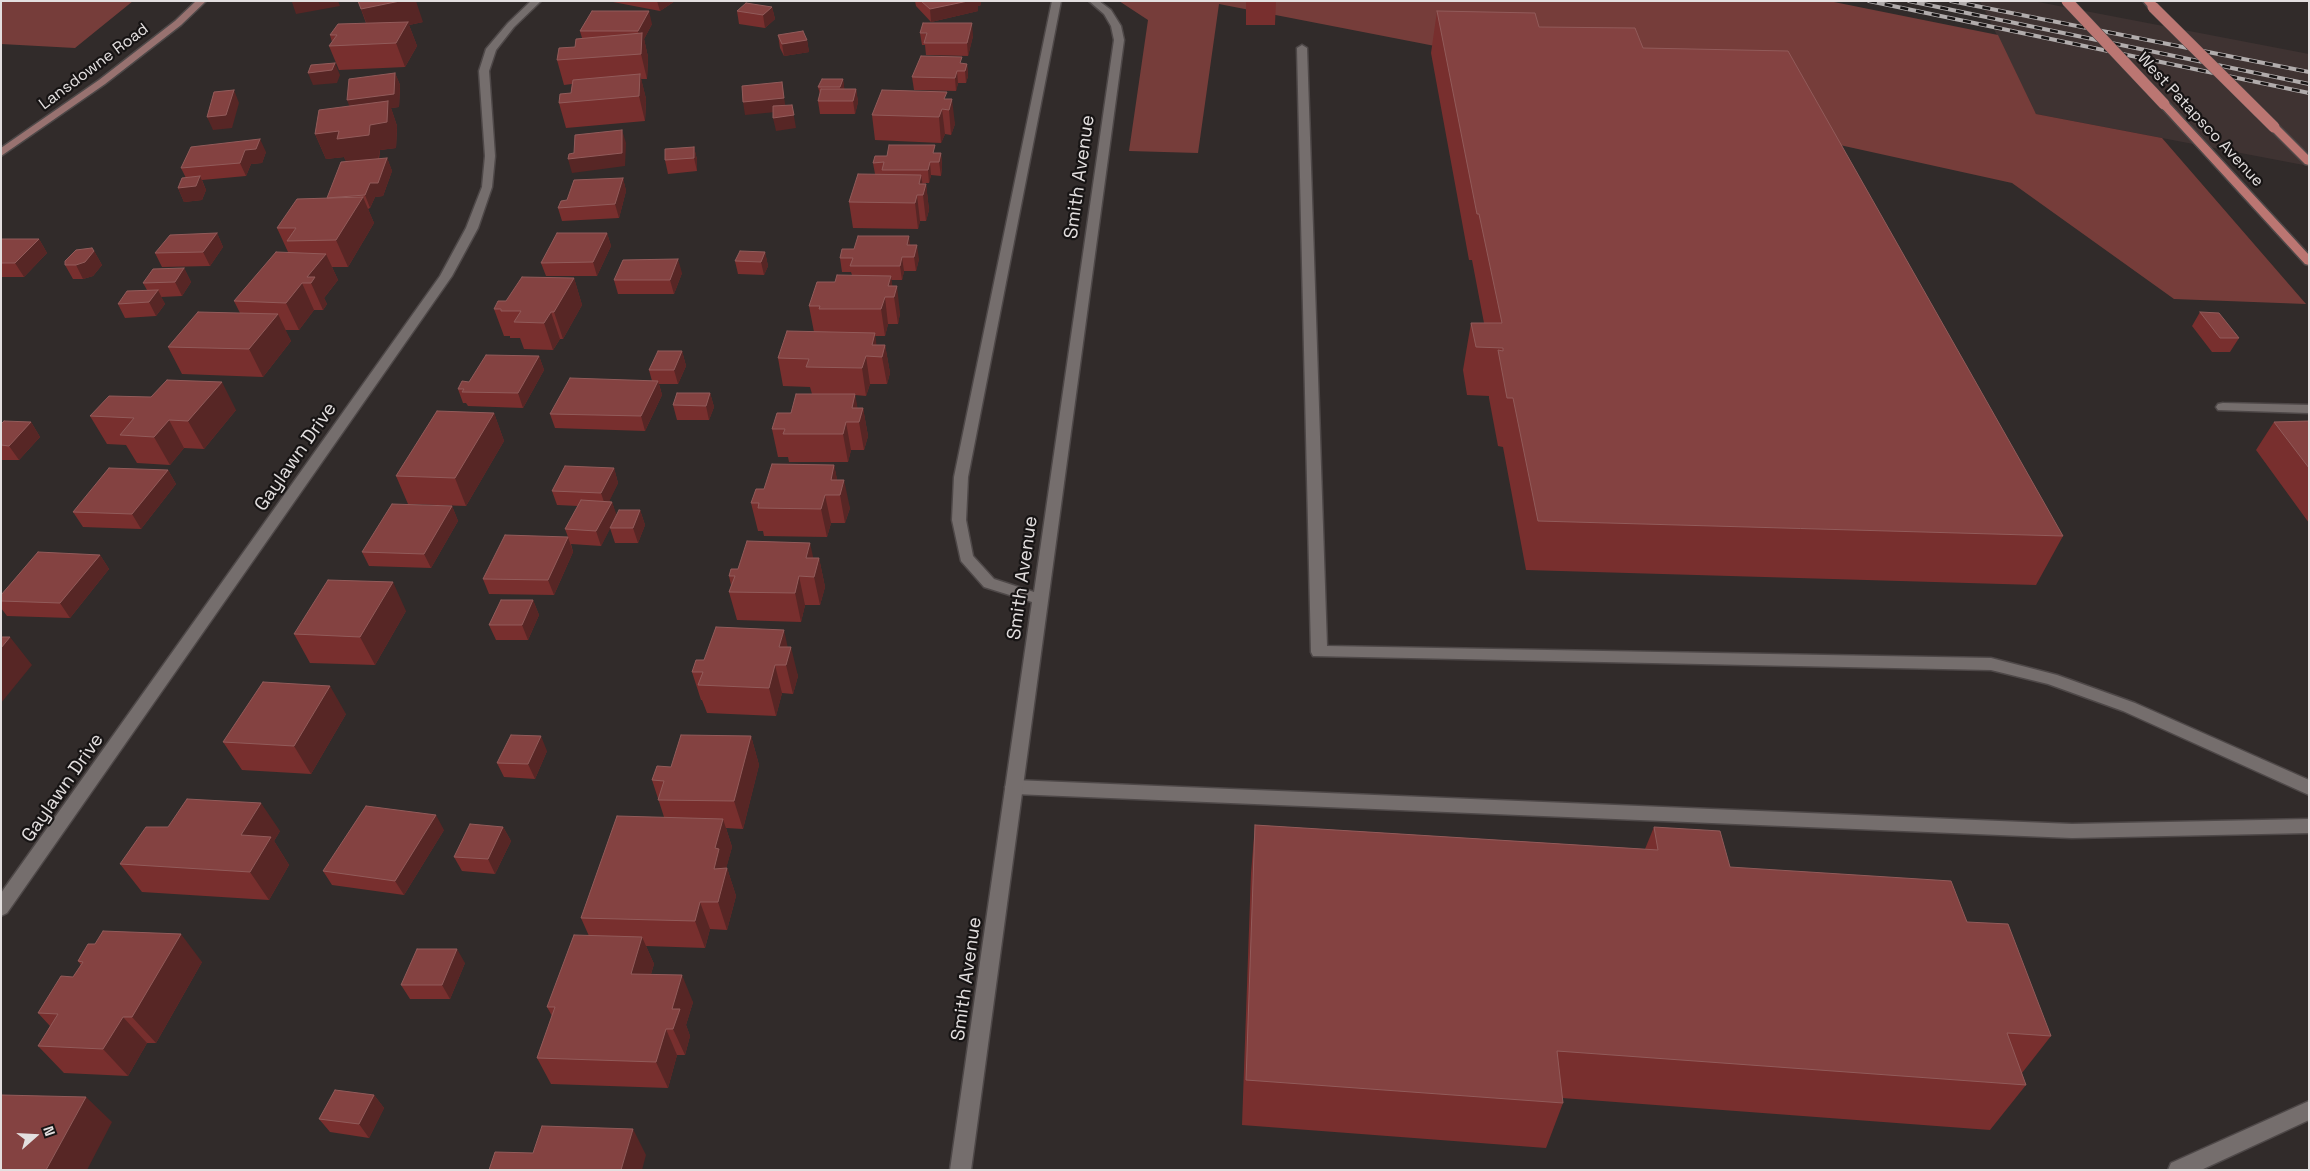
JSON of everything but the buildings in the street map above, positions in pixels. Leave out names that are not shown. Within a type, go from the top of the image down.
[{"type":"main road","name":"West Patapsco Avenue","points":[[2067,1],[2309,262]]},
{"type":"main road","points":[[2150,4],[2309,162]]},
{"type":"street","name":"Lansdowne Road","points":[[1,153],[102,82],[178,23],[202,1]]},
{"type":"street","name":"Gaylawn Drive","points":[[1,908],[446,276],[472,228],[487,187],[490,156],[484,72],[491,49],[511,25],[537,1]]},
{"type":"street","points":[[1040,599],[989,583],[966,556],[959,520],[962,477],[1057,1]]},
{"type":"street","name":"Smith Avenue","points":[[960,1170],[1119,40],[1116,26],[1108,12],[1093,1]]},
{"type":"street","points":[[1302,48],[1319,652],[1991,664],[2051,679],[2129,707],[2309,788]]},
{"type":"street","points":[[2224,407],[2309,410]]},
{"type":"street","points":[[1014,787],[2072,831],[2309,826]]},
{"type":"street","points":[[2178,1170],[2309,1110]]},
{"type":"shaded area","points":[[1,1],[133,1],[75,48],[1,44]]},
{"type":"shaded area","points":[[1119,1],[1829,1],[1998,35],[2036,114],[2162,138],[2306,304],[2174,299],[2012,183],[1817,140],[1435,46],[1219,4],[1198,153],[1129,151],[1148,20]]},
{"type":"shaded area","points":[[1980,1],[2033,1],[2309,54],[2309,166],[2036,114]]},
{"type":"railway","points":[[1869,1],[2309,93]]},
{"type":"railway","points":[[1909,1],[2309,84]]},
{"type":"railway","points":[[1951,1],[2309,72]]}]
